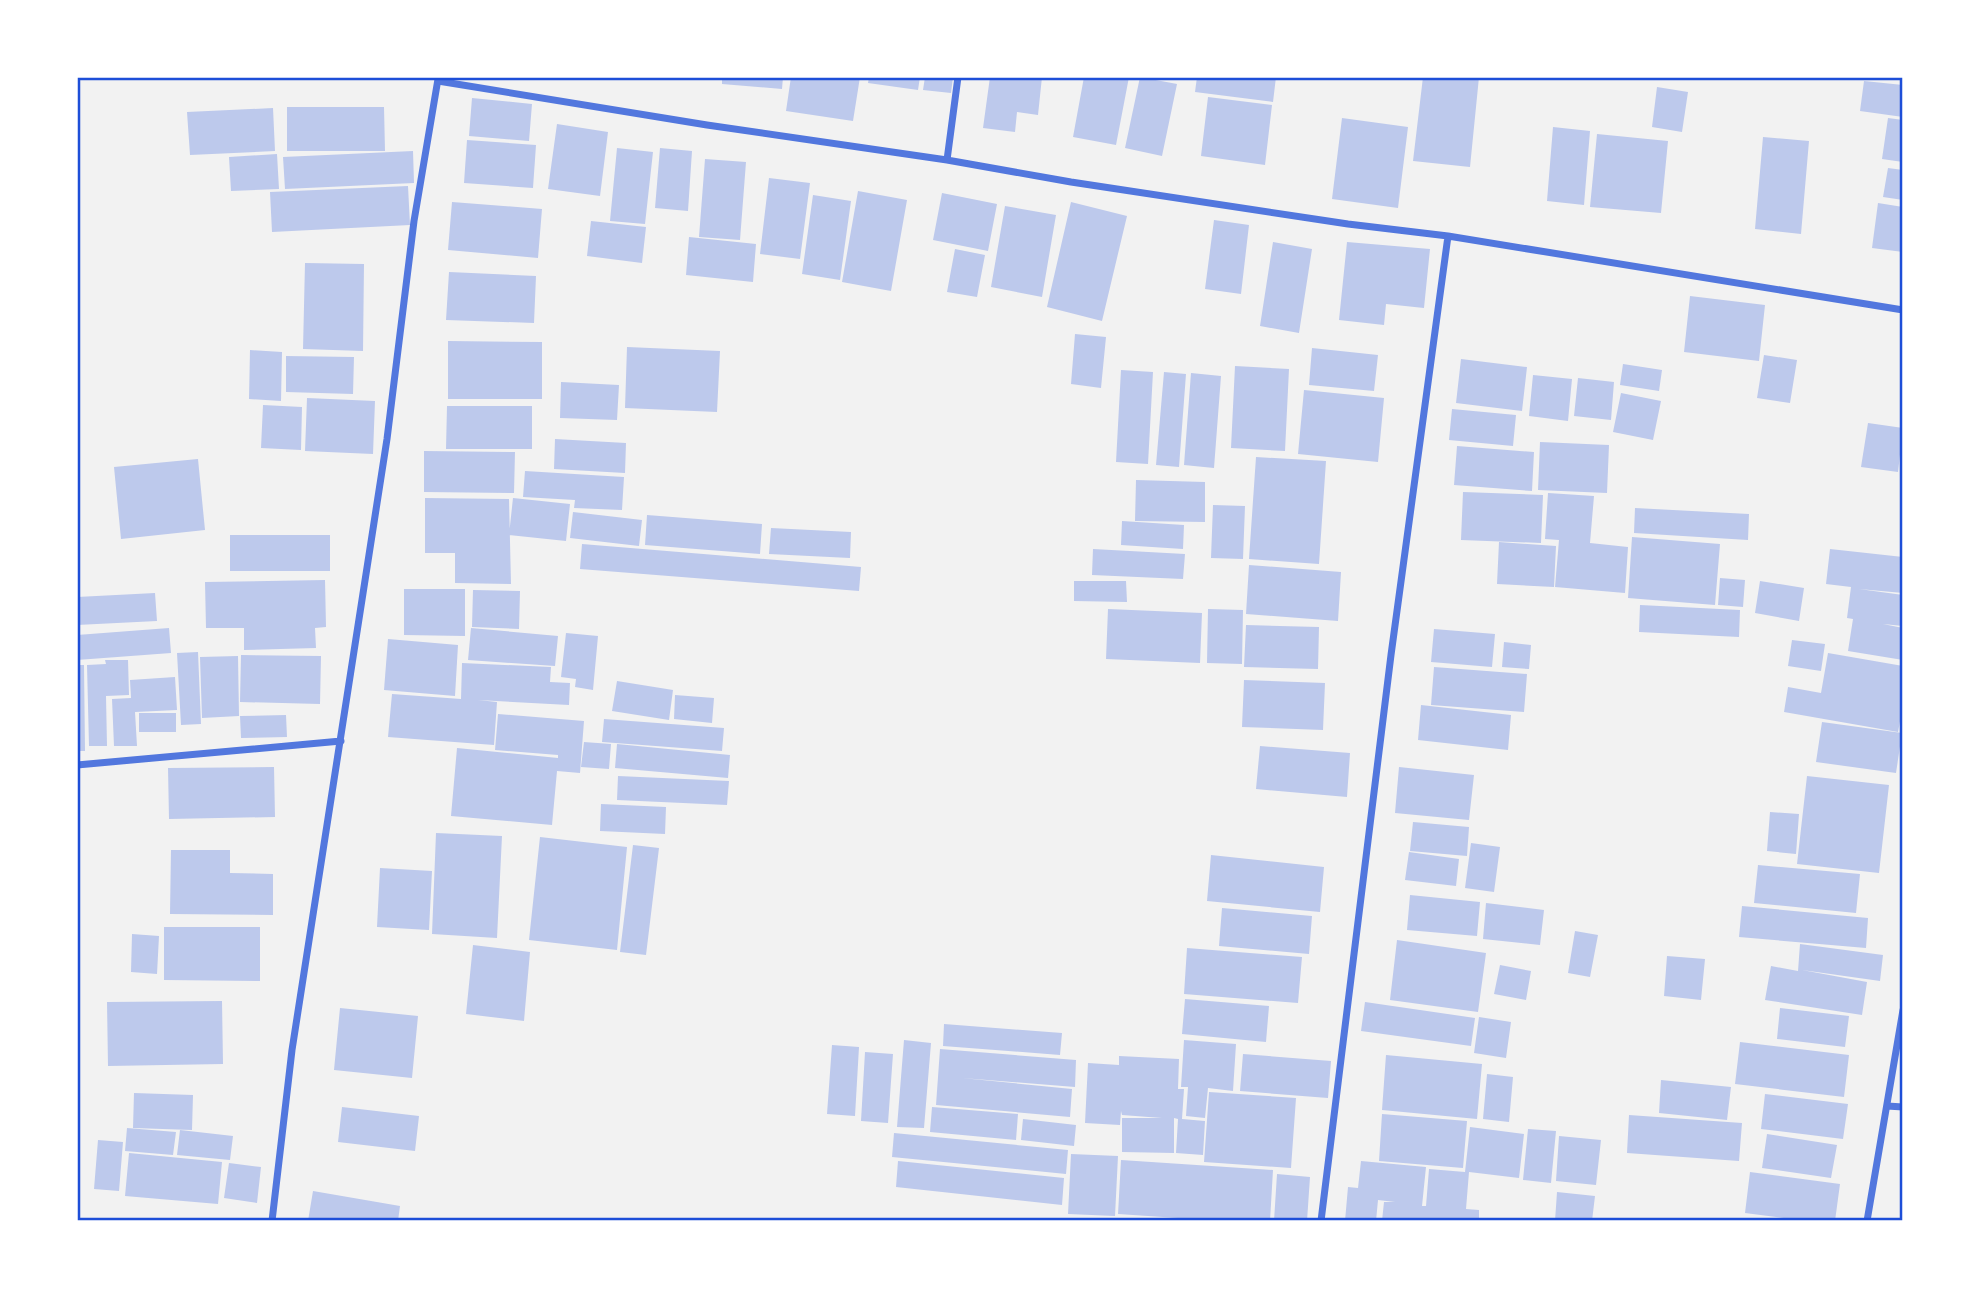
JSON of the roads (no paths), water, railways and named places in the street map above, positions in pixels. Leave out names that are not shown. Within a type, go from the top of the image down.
[{"type":"street","points":[[947,160],[958,77]]},
{"type":"street","points":[[272,1221],[292,1050],[387,439],[414,221],[438,79],[707,125],[1348,224],[1448,236],[1903,310]]},
{"type":"street","points":[[1321,1221],[1389,669],[1448,236]]},
{"type":"street","points":[[77,765],[341,741]]},
{"type":"street","points":[[1867,1221],[1903,1010]]},
{"type":"street","points":[[1887,1106],[1903,1107]]}]
